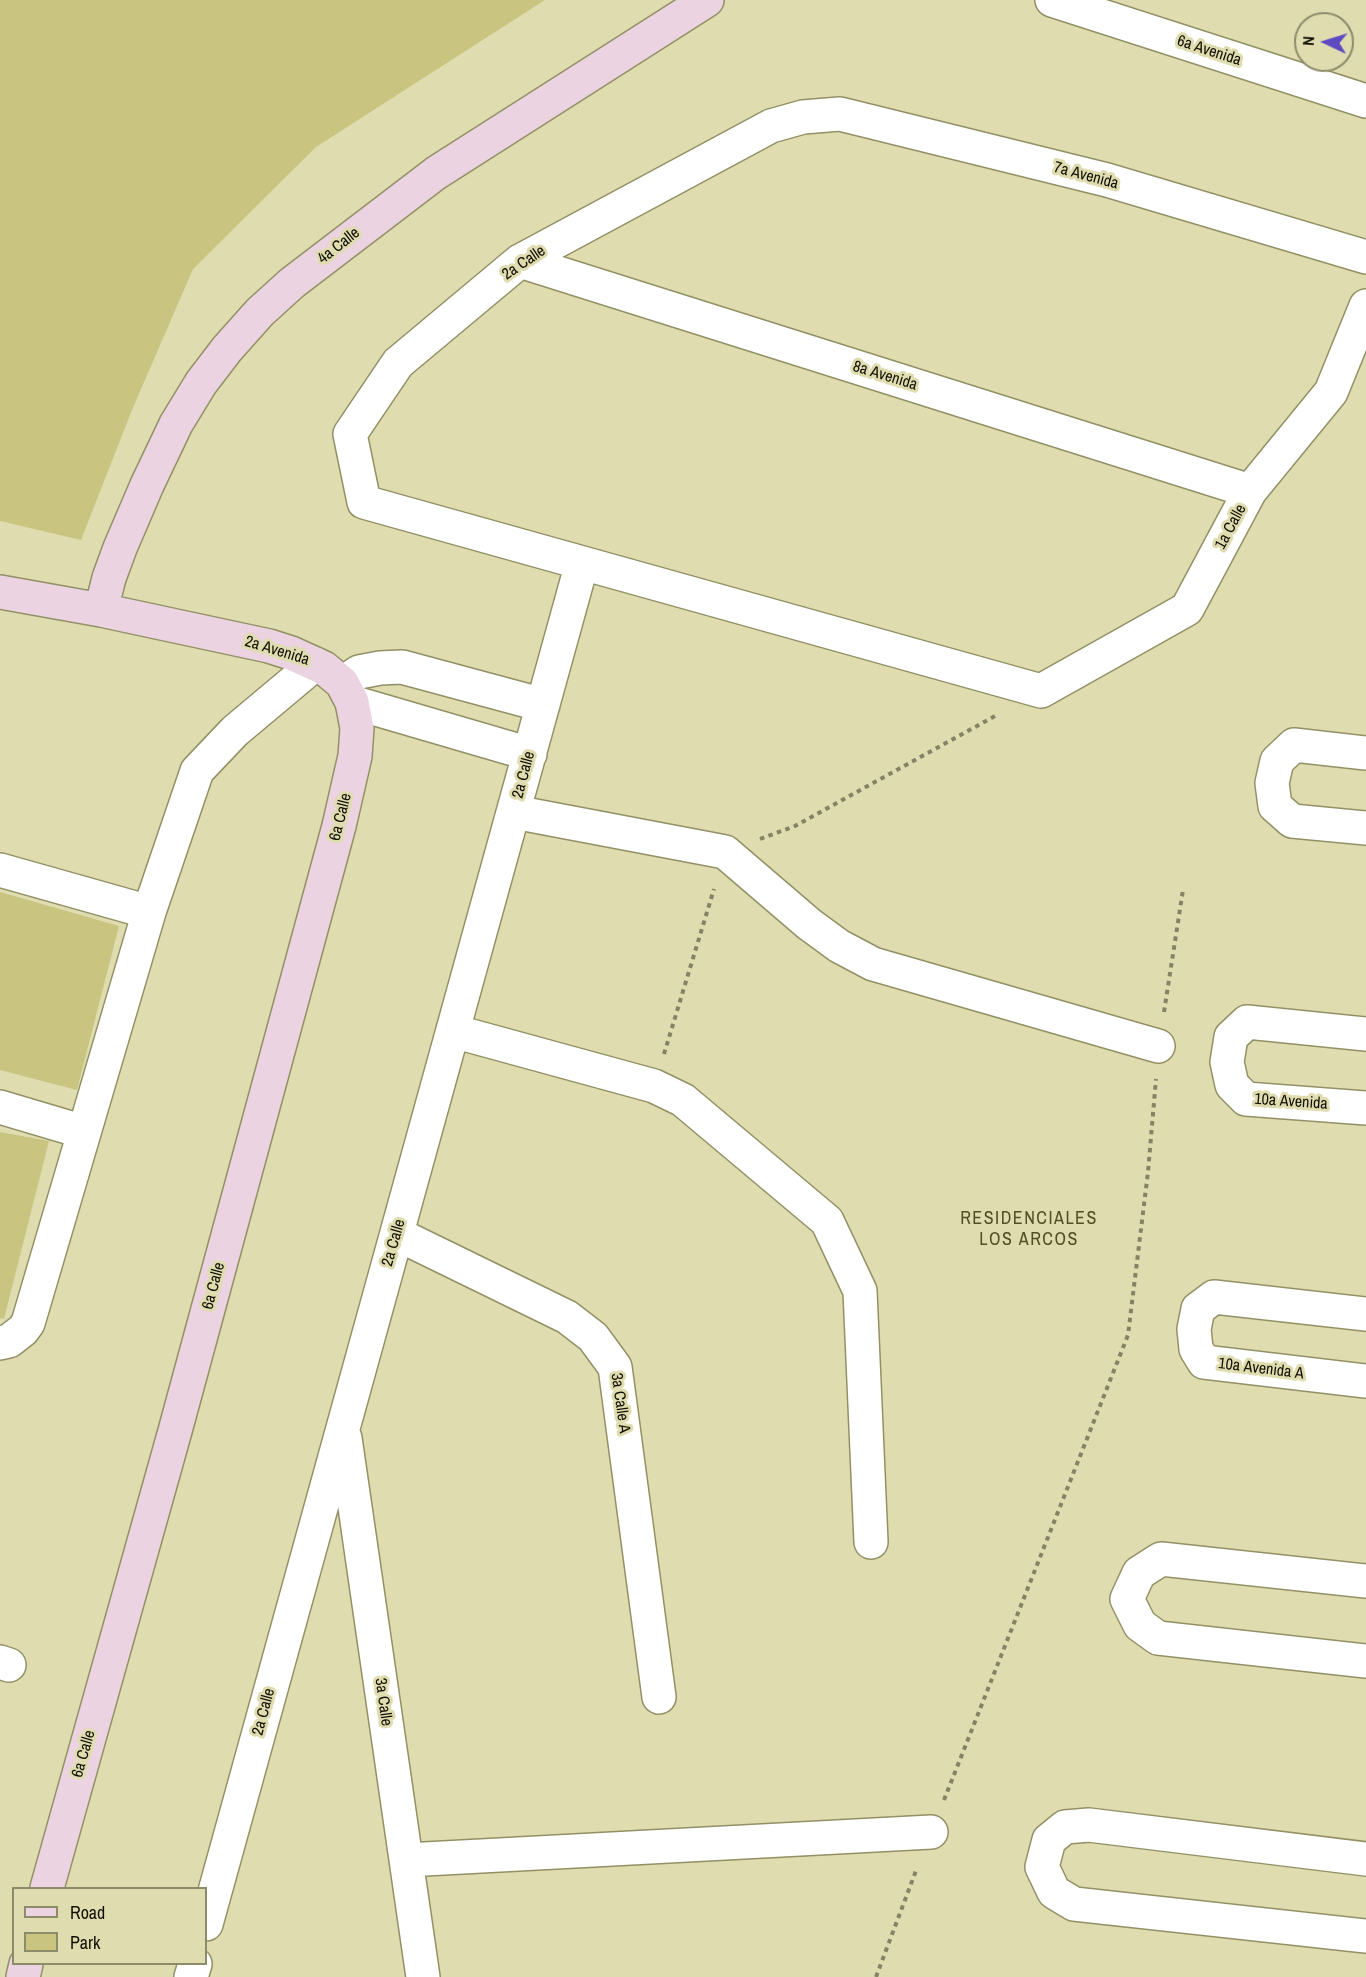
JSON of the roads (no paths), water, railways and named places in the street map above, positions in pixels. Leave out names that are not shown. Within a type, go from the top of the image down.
[{"type":"main road","name":"4a Calle","points":[[101,610],[109,578],[120,549],[176,424],[201,383],[260,312],[292,283],[436,173],[707,0]]},
{"type":"main road","name":"2a Avenida","points":[[0,592],[101,610],[269,646],[315,664],[347,692]]},
{"type":"main road","name":"6a Calle","points":[[47,1887],[175,1431],[339,826],[357,728],[347,692]]},
{"type":"street","name":"6a Avenida","points":[[1052,0],[1366,101]]},
{"type":"street","name":"7a Avenida","points":[[803,117],[840,114],[1084,174],[1366,257]]},
{"type":"street","name":"2a Calle","points":[[207,1920],[582,563],[364,502],[350,434],[398,363],[520,261],[771,126],[803,117]]},
{"type":"street","name":"8a Avenida","points":[[520,261],[1250,490]]},
{"type":"street","name":"1a Calle","points":[[582,563],[1041,691],[1187,609],[1250,490],[1331,392],[1366,306]]},
{"type":"street","points":[[0,1343],[9,1341],[28,1323],[148,912],[197,771],[235,731],[315,664]]},
{"type":"street","points":[[347,692],[359,672],[402,667],[543,705]]},
{"type":"street","name":"2a Avenida","points":[[347,692],[530,754]]},
{"type":"street","points":[[1366,753],[1294,745],[1277,761],[1272,783],[1275,806],[1292,821],[1366,828]]},
{"type":"street","points":[[514,812],[725,852],[809,924],[839,946],[873,964],[1158,1046]]},
{"type":"street","points":[[0,870],[148,912]]},
{"type":"street","name":"10a Avenida","points":[[1366,1034],[1247,1022],[1232,1037],[1227,1062],[1232,1085],[1246,1099],[1366,1108]]},
{"type":"street","points":[[453,1031],[654,1086],[683,1100],[827,1221],[860,1291],[871,1542]]},
{"type":"street","points":[[0,1107],[84,1132]]},
{"type":"street","name":"3a Calle A","points":[[397,1234],[567,1317],[593,1337],[615,1367],[659,1697]]},
{"type":"street","name":"10a Avenida A","points":[[1366,1314],[1214,1297],[1198,1309],[1194,1329],[1196,1349],[1204,1362],[1366,1381]]},
{"type":"street","name":"3a Calle","points":[[343,1427],[423,1977]]},
{"type":"street","points":[[1366,1581],[1161,1559],[1139,1573],[1127,1599],[1140,1625],[1158,1638],[1366,1661]]},
{"type":"street","points":[[1366,1859],[1089,1826],[1065,1827],[1049,1840],[1042,1868],[1054,1892],[1074,1904],[1366,1936]]},
{"type":"street","points":[[406,1860],[931,1832]]},
{"type":"district","name":"RESIDENCIALES LOS ARCOS","points":[[1029,1229]]}]
